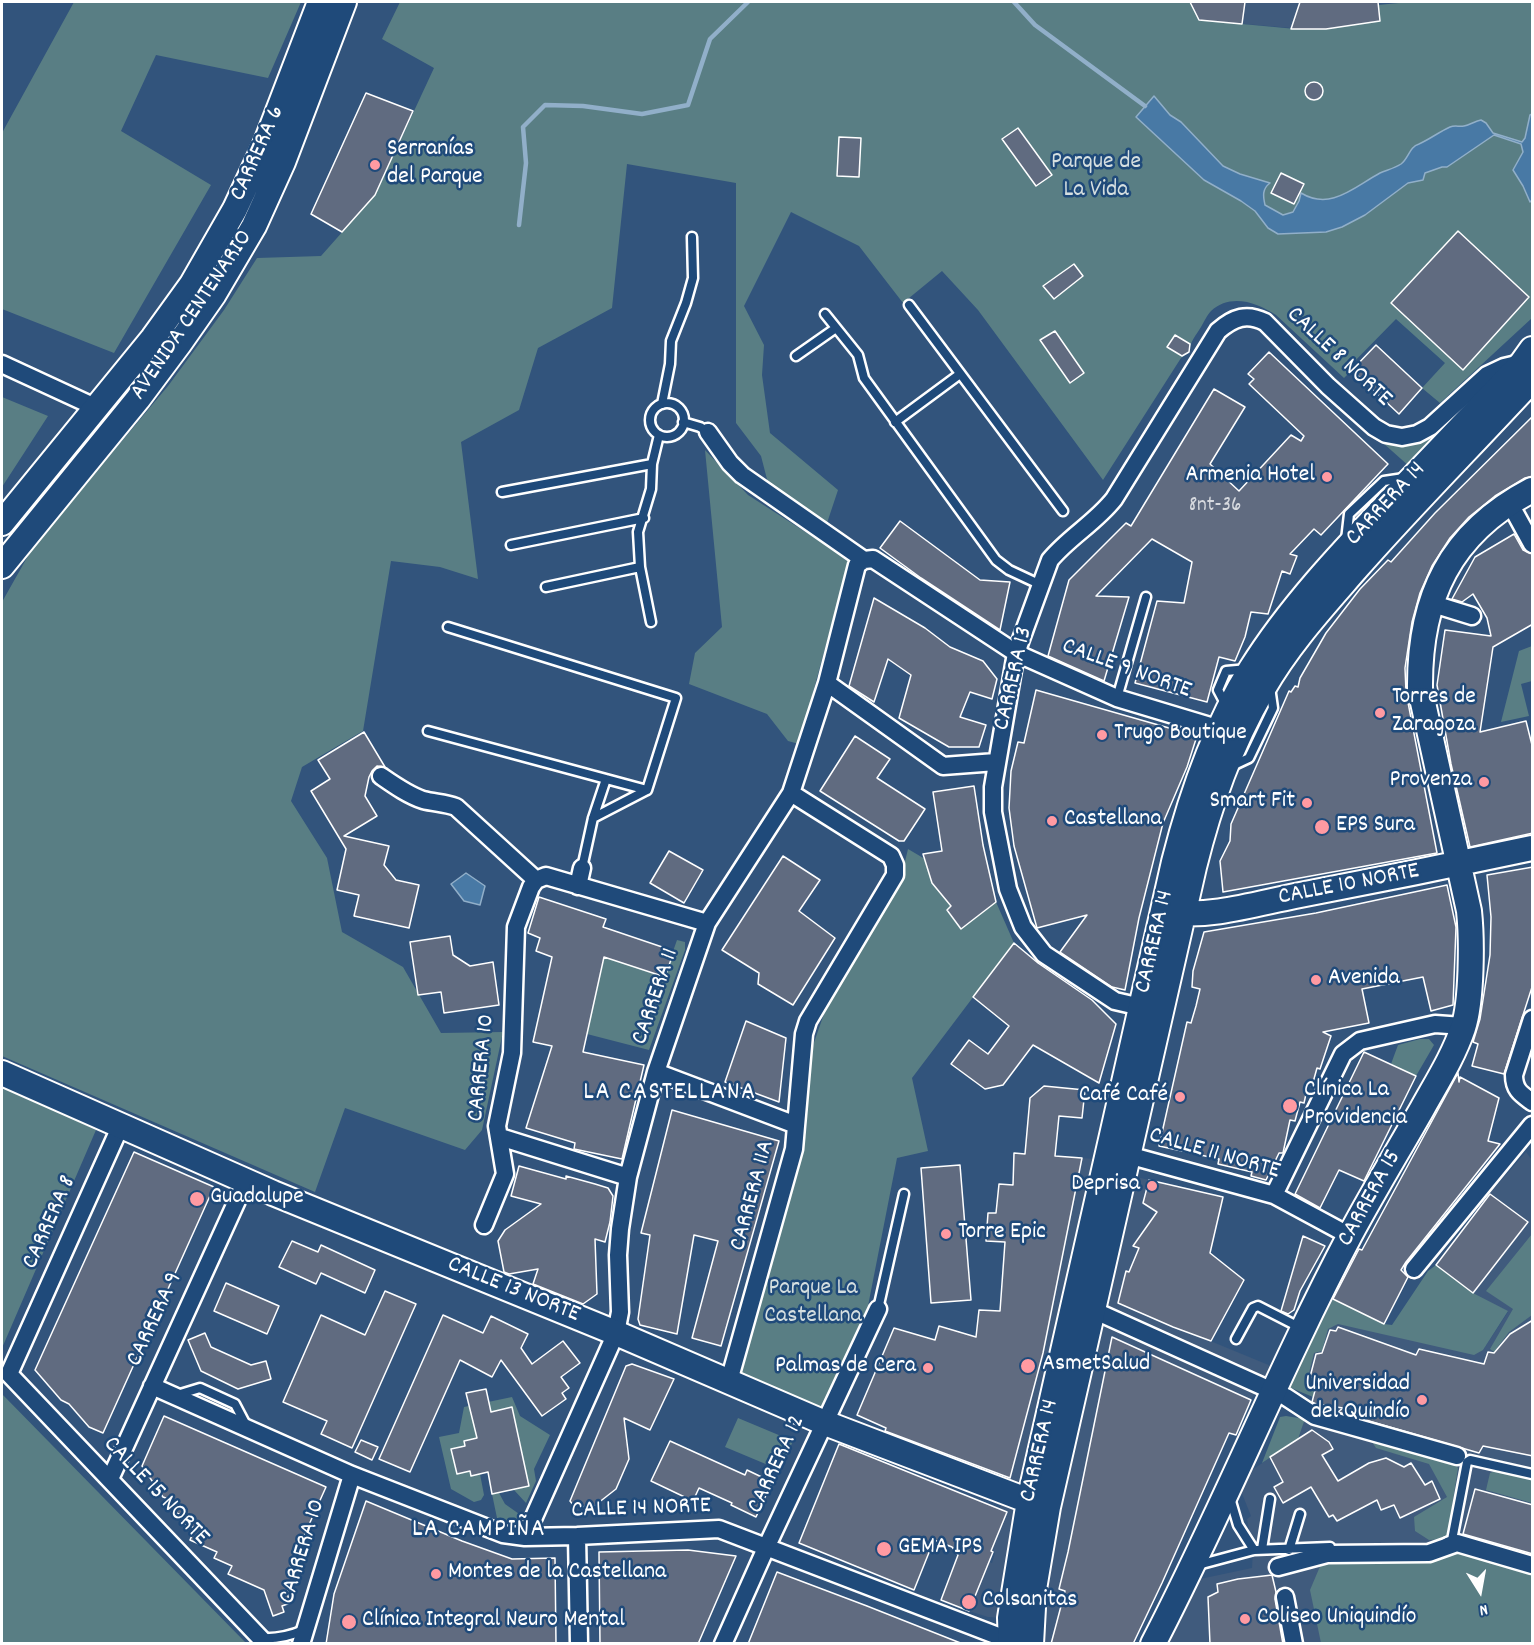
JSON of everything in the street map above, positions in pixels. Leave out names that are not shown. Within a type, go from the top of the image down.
[{"type":"main road","name":"CARRERA 6","points":[[2,523],[153,338],[185,293],[235,209],[265,145],[320,2]]},
{"type":"main road","name":"AVENIDA CENTENARIO","points":[[2,566],[138,399],[214,294],[254,226],[283,162],[344,2]]},
{"type":"main road","name":"CARRERA 14","points":[[1003,1635],[1029,1501],[1141,1007],[1214,793],[1248,717],[1260,673],[1289,617],[1345,548],[1414,476],[1529,364]]},
{"type":"main road","name":"CARRERA 14","points":[[1031,1644],[1034,1588],[1044,1526],[1128,1155],[1174,912],[1183,828],[1197,783],[1224,719],[1260,673],[1305,628],[1402,518],[1529,364]]},
{"type":"main road","name":"CARRERA 15","points":[[1153,1644],[1192,1568],[1228,1489],[1266,1389],[1304,1330],[1350,1236],[1449,1060],[1463,1026],[1467,1007],[1471,925],[1460,864],[1420,689],[1420,656],[1430,603],[1462,544],[1484,521],[1509,502],[1533,490]]},
{"type":"main road","name":"CALLE 10 NORTE","points":[[1174,912],[1222,910],[1533,848]]},
{"type":"main road","name":"CALLE 13 NORTE","points":[[2,1073],[246,1181],[616,1333],[825,1423],[1029,1501]]},
{"type":"street","name":"CALLE 8 NORTE","points":[[1240,317],[1254,316],[1265,322],[1328,386],[1374,427],[1386,434],[1402,437],[1417,434],[1430,427],[1487,375],[1504,367],[1529,364]]},
{"type":"street","name":"CARRERA 13","points":[[1141,1007],[1115,1001],[1044,954],[1023,927],[1008,889],[993,812],[996,762],[1016,653],[1050,560],[1060,548],[1104,512],[1114,500],[1218,331],[1240,317]]},
{"type":"street","points":[[2,364],[95,407]]},
{"type":"street","name":"CALLE 9 NORTE","points":[[708,432],[730,463],[742,475],[864,560],[873,559],[1016,653],[1117,698],[1224,719]]},
{"type":"street","points":[[1509,502],[1533,544]]},
{"type":"street","name":"CARRERA 11","points":[[525,1537],[616,1333],[620,1312],[618,1255],[628,1176],[656,1072],[707,923],[791,793],[827,682],[857,565],[864,560]]},
{"type":"street","points":[[1430,603],[1472,616]]},
{"type":"street","points":[[827,682],[943,766],[996,762]]},
{"type":"street","points":[[381,776],[422,799],[456,807],[536,880],[546,876],[707,923]]},
{"type":"street","name":"CARRERA 11A","points":[[729,1381],[794,1149],[804,1034],[808,1021],[895,874],[895,865],[891,856],[791,793]]},
{"type":"street","points":[[578,886],[582,868]]},
{"type":"street","name":"CARRERA 10","points":[[484,1225],[505,1173],[497,1126],[512,1053],[516,927],[531,887],[536,880]]},
{"type":"street","points":[[1533,1019],[1514,1075],[1514,1084],[1518,1092],[1533,1102]]},
{"type":"street","points":[[1274,1195],[1343,1054],[1360,1041],[1436,1024],[1463,1026]]},
{"type":"street","points":[[656,1072],[796,1125]]},
{"type":"street","name":"CARRERA 8","points":[[9,1374],[121,1125]]},
{"type":"street","points":[[1414,1269],[1533,1125]]},
{"type":"street","points":[[500,1137],[628,1176]]},
{"type":"street","name":"CALLE 11 NORTE","points":[[1128,1155],[1274,1195],[1350,1236]]},
{"type":"street","name":"CARRERA 9","points":[[110,1479],[246,1181]]},
{"type":"street","name":"CARRERA 12","points":[[723,1644],[878,1309]]},
{"type":"street","points":[[1093,1310],[1286,1398],[1314,1416],[1457,1456]]},
{"type":"street","name":"CALLE 15 NORTE","points":[[9,1374],[264,1641]]},
{"type":"street","name":"CALLE 14 NORTE","points":[[152,1386],[352,1475],[503,1534],[525,1537],[719,1530],[1003,1635]]},
{"type":"street","name":"CARRERA 10","points":[[303,1637],[352,1475]]},
{"type":"street","points":[[577,1536],[579,1644]]},
{"type":"street","points":[[1278,1567],[1327,1554],[1429,1553],[1457,1543],[1533,1565]]},
{"type":"street","points":[[1285,1597],[1294,1644]]},
{"type":"lane","points":[[662,404],[676,406],[682,413],[682,427],[674,435],[664,437],[659,435],[653,429],[650,421],[653,411],[662,404],[670,364],[671,341],[693,278],[692,237]]},
{"type":"lane","points":[[909,305],[1063,511]]},
{"type":"lane","points":[[825,314],[858,354],[864,378],[996,560],[1008,570],[1041,585]]},
{"type":"lane","points":[[796,357],[836,328]]},
{"type":"lane","points":[[895,422],[960,374]]},
{"type":"lane","points":[[683,422],[708,432]]},
{"type":"lane","points":[[651,622],[640,567],[638,532],[651,489],[652,464],[659,435]]},
{"type":"lane","points":[[502,492],[652,464]]},
{"type":"lane","points":[[510,545],[644,518]]},
{"type":"lane","points":[[546,587],[640,567]]},
{"type":"lane","points":[[1117,698],[1146,597]]},
{"type":"lane","points":[[448,627],[676,698],[647,790],[593,818]]},
{"type":"lane","points":[[428,730],[647,790]]},
{"type":"lane","points":[[582,868],[593,818],[606,779]]},
{"type":"lane","points":[[878,1309],[904,1194]]},
{"type":"lane","points":[[1236,1339],[1253,1308],[1258,1306],[1304,1330]]},
{"type":"lane","points":[[1192,1568],[1258,1550],[1340,1546],[1402,1549],[1437,1546],[1452,1540],[1467,1462],[1470,1460],[1484,1462],[1533,1474]]},
{"type":"lane","points":[[1228,1489],[1238,1525],[1258,1550]]},
{"type":"lane","points":[[1258,1550],[1270,1499]]},
{"type":"lane","points":[[1289,1550],[1300,1514]]},
{"type":"lane","points":[[264,1641],[292,1635],[303,1637]]},
{"type":"shaded area","points":[[1200,2],[1300,2],[1291,28],[1199,20]]},
{"type":"shaded area","points":[[1154,96],[1170,115],[1181,122],[1223,166],[1270,183],[1264,193],[1265,205],[1283,215],[1293,212],[1301,193],[1322,199],[1342,195],[1380,173],[1401,164],[1416,145],[1452,126],[1464,126],[1481,120],[1493,133],[1522,142],[1532,114],[1532,200],[1530,202],[1513,170],[1523,152],[1521,144],[1494,135],[1447,167],[1425,173],[1423,180],[1408,183],[1365,215],[1342,227],[1326,232],[1278,234],[1268,228],[1255,211],[1204,180],[1136,117]]},
{"type":"shaded area","points":[[466,873],[485,886],[480,905],[464,901],[451,884]]},
{"type":"shaded area","name":"Universidad del Quindío","points":[[1526,1152],[1532,1160],[1532,1643],[1167,1644],[1185,1600],[1200,1579],[1252,1568],[1253,1550],[1247,1519],[1251,1516],[1241,1491],[1252,1470],[1298,1439],[1305,1419],[1313,1423],[1317,1405],[1312,1404],[1313,1397],[1289,1387],[1333,1299],[1384,1324],[1483,1350],[1508,1312],[1473,1293],[1527,1222],[1490,1193]]},
{"type":"shaded area","points":[[1082,1158],[1106,1160],[1124,1174],[1149,1180],[1143,1202],[1157,1212],[1133,1246],[1139,1248],[1129,1272],[1126,1271],[1118,1303],[1271,1366],[1251,1400],[1112,1337],[1059,1588],[1067,1593],[1060,1609],[1052,1643],[1031,1643],[1031,1620],[988,1617],[969,1611],[989,1562],[992,1563],[995,1553],[991,1551],[1007,1512],[1000,1509],[1041,1357]]},
{"type":"green space","points":[[74,2],[301,2],[268,78],[156,55],[121,131],[211,185],[114,353],[2,309],[2,133]]},
{"type":"green space","name":"Parque de La Vida","points":[[400,2],[1190,2],[1199,20],[1296,29],[1326,29],[1380,21],[1378,5],[1409,2],[1532,2],[1532,318],[1440,403],[1422,388],[1445,363],[1396,319],[1349,367],[1352,370],[1344,378],[1276,315],[1260,306],[1243,301],[1218,305],[1208,314],[1189,352],[1181,358],[1103,480],[978,310],[942,271],[903,303],[859,246],[791,212],[744,306],[764,345],[762,375],[770,433],[838,490],[827,523],[768,483],[761,456],[736,423],[736,183],[627,164],[612,308],[538,348],[519,410],[461,442],[478,579],[440,567],[391,561],[363,731],[302,767],[291,801],[327,858],[342,932],[403,967],[441,1033],[503,1032],[482,1130],[465,1150],[345,1108],[315,1192],[2,1056],[2,602],[33,547],[168,386],[224,310],[257,258],[321,256],[375,195],[434,68],[382,39]]},
{"type":"green space","points":[[2,397],[48,416],[2,487]]},
{"type":"green space","points":[[1434,433],[1439,438],[1410,467],[1383,443],[1384,441]]},
{"type":"green space","points":[[705,450],[748,495],[849,560],[799,744],[788,741],[767,714],[689,684],[695,653],[722,627]]},
{"type":"green space","points":[[1532,646],[1532,681],[1521,684],[1529,716],[1501,722],[1519,651]]},
{"type":"green space","name":"Parque La Castellana","points":[[908,849],[925,859],[932,883],[951,906],[947,911],[961,929],[996,902],[1014,943],[912,1078],[928,1151],[897,1158],[868,1306],[822,1407],[743,1378],[740,1370],[806,1133],[811,1051],[825,1011],[887,907],[901,878]]},
{"type":"green space","points":[[677,940],[685,942],[685,950],[649,1050],[587,1034],[606,950],[610,959],[664,977]]},
{"type":"green space","points":[[1429,1039],[1434,1045],[1416,1076],[1391,1064],[1398,1045]]},
{"type":"green space","points":[[2,1084],[96,1130],[2,1348]]},
{"type":"green space","points":[[1532,1234],[1532,1315],[1509,1332],[1494,1352],[1490,1349],[1513,1309],[1486,1291]]},
{"type":"green space","points":[[1436,1265],[1473,1293],[1508,1311],[1483,1350],[1474,1355],[1338,1324],[1328,1329],[1322,1351],[1314,1353],[1308,1377],[1316,1380],[1313,1397],[1289,1387],[1333,1299],[1384,1324],[1392,1325],[1428,1271]]},
{"type":"green space","points":[[2,1394],[246,1643],[2,1643]]},
{"type":"green space","points":[[512,1397],[520,1416],[550,1435],[534,1469],[536,1481],[526,1503],[514,1490],[529,1486],[512,1407],[472,1416],[477,1438],[464,1441],[465,1446],[451,1449],[457,1474],[470,1471],[472,1476],[480,1474],[484,1495],[481,1500],[474,1502],[451,1489],[439,1437],[459,1433],[464,1407]]},
{"type":"green space","points":[[1280,1417],[1305,1419],[1298,1439],[1262,1463]]},
{"type":"green space","points":[[738,1418],[793,1441],[780,1470],[725,1447]]},
{"type":"green space","points":[[1367,1434],[1453,1462],[1458,1468],[1447,1539],[1429,1540],[1415,1531],[1414,1517],[1447,1497],[1429,1464],[1376,1448]]},
{"type":"green space","points":[[1495,1471],[1532,1480],[1532,1503],[1486,1490],[1490,1473]]},
{"type":"green space","points":[[499,1493],[505,1504],[522,1516],[517,1524],[497,1518],[492,1494]]},
{"type":"green space","points":[[1462,1551],[1532,1573],[1532,1643],[1321,1643],[1310,1590],[1324,1557],[1429,1558]]},
{"type":"building","points":[[1190,2],[1245,2],[1242,24],[1199,20]]},
{"type":"building","points":[[1300,2],[1378,2],[1380,21],[1326,29],[1291,29]]},
{"type":"building","points":[[1314,82],[1320,85],[1323,91],[1320,97],[1314,100],[1308,97],[1305,91],[1308,85]]},
{"type":"building","name":"Serranías del Parque","points":[[366,93],[413,111],[375,195],[342,232],[311,214]]},
{"type":"building","points":[[1018,128],[1052,175],[1036,186],[1002,139]]},
{"type":"building","points":[[839,137],[861,138],[859,177],[837,176]]},
{"type":"building","points":[[1281,173],[1304,184],[1294,204],[1271,193]]},
{"type":"building","points":[[1458,231],[1529,297],[1463,370],[1391,303]]},
{"type":"building","points":[[1074,264],[1083,276],[1054,299],[1043,286]]},
{"type":"building","points":[[1055,331],[1084,373],[1070,383],[1040,340]]},
{"type":"building","points":[[1175,335],[1190,344],[1189,352],[1182,356],[1167,347]]},
{"type":"building","points":[[1376,345],[1422,388],[1399,414],[1352,370]]},
{"type":"building","points":[[1269,352],[1388,464],[1321,535],[1314,529],[1290,554],[1297,556],[1290,574],[1282,571],[1268,614],[1251,612],[1245,637],[1235,661],[1219,657],[1207,702],[1135,683],[1157,601],[1184,603],[1192,562],[1152,539],[1096,596],[1129,597],[1104,681],[1048,656],[1069,580],[1126,523],[1131,526],[1214,389],[1245,407],[1210,464],[1239,491],[1291,435],[1301,441],[1304,436],[1249,384],[1254,379],[1248,374]]},
{"type":"building","points":[[1533,416],[1533,476],[1525,478],[1495,496],[1469,517],[1450,538],[1432,566],[1420,593],[1412,622],[1405,668],[1406,692],[1437,853],[1223,892],[1220,861],[1230,841],[1231,824],[1289,691],[1291,692],[1295,686],[1298,687],[1300,678],[1326,633],[1360,589],[1388,560],[1391,562],[1435,513]]},
{"type":"building","points":[[900,521],[980,580],[1010,582],[1000,630],[880,548]]},
{"type":"building","points":[[1514,534],[1523,550],[1533,554],[1533,624],[1493,647],[1480,732],[1526,721],[1533,749],[1533,833],[1470,847],[1451,764],[1437,685],[1445,630],[1491,636],[1487,618],[1473,594],[1462,602],[1452,599],[1475,557]]},
{"type":"building","points":[[874,598],[925,628],[950,647],[983,661],[997,679],[992,699],[970,692],[960,717],[986,725],[979,747],[949,747],[899,718],[911,675],[888,659],[874,702],[849,686]]},
{"type":"building","points":[[1036,690],[1197,736],[1187,767],[1163,823],[1139,918],[1125,990],[1112,987],[1060,952],[1087,915],[1037,928],[1014,846],[1009,808],[1011,771],[1018,742],[1024,743]]},
{"type":"building","points":[[364,732],[385,767],[377,766],[372,771],[365,796],[377,816],[344,836],[389,846],[384,865],[396,880],[419,885],[409,928],[354,916],[359,895],[337,890],[346,849],[311,791],[330,779],[318,760]]},
{"type":"building","points":[[855,736],[890,759],[877,778],[925,809],[904,841],[899,841],[820,791]]},
{"type":"building","points":[[974,786],[983,845],[996,902],[961,929],[947,910],[951,906],[932,883],[923,854],[942,851],[933,792]]},
{"type":"building","points":[[669,851],[703,870],[684,903],[650,883]]},
{"type":"building","points":[[783,856],[820,880],[799,911],[835,938],[793,1005],[758,984],[759,973],[722,950]]},
{"type":"building","points":[[1533,867],[1533,984],[1504,1074],[1472,1066],[1478,1044],[1473,1042],[1480,1019],[1490,955],[1491,917],[1487,875]]},
{"type":"building","points":[[1447,885],[1456,927],[1453,1005],[1431,1011],[1423,977],[1362,989],[1369,1023],[1323,1032],[1331,1036],[1320,1069],[1317,1068],[1312,1086],[1308,1085],[1304,1103],[1300,1102],[1295,1121],[1290,1120],[1283,1153],[1279,1153],[1266,1180],[1251,1176],[1252,1172],[1218,1164],[1219,1159],[1159,1146],[1187,1022],[1191,1023],[1200,989],[1192,987],[1193,971],[1204,932],[1316,913]]},
{"type":"building","points":[[539,897],[606,919],[603,927],[674,951],[665,977],[604,957],[583,1052],[644,1065],[622,1159],[574,1149],[575,1143],[526,1128],[552,1046],[533,1042],[552,957],[536,951],[540,938],[528,933]]},
{"type":"building","points":[[450,936],[453,955],[470,966],[493,962],[499,1005],[444,1013],[441,992],[418,995],[410,942]]},
{"type":"building","points":[[1014,943],[1038,963],[1092,1000],[1116,1024],[1099,1083],[1033,1045],[1003,1085],[985,1089],[951,1064],[969,1040],[988,1054],[1009,1026],[973,997]]},
{"type":"building","points":[[746,1021],[786,1038],[779,1102],[725,1082]]},
{"type":"building","points":[[1364,1052],[1416,1076],[1364,1181],[1339,1170],[1320,1208],[1295,1194]]},
{"type":"building","points":[[1458,1073],[1459,1082],[1460,1077],[1499,1098],[1488,1141],[1500,1144],[1406,1262],[1401,1270],[1408,1277],[1384,1324],[1333,1299]]},
{"type":"building","points":[[1044,1086],[1085,1090],[1082,1118],[1059,1116],[1055,1156],[1082,1158],[1043,1353],[1010,1478],[885,1431],[886,1428],[857,1415],[894,1328],[935,1340],[939,1326],[976,1337],[979,1310],[1000,1311],[1005,1242],[986,1241],[988,1213],[996,1213],[999,1184],[1013,1185],[1014,1153],[1025,1154],[1030,1098]]},
{"type":"building","points":[[672,1110],[779,1141],[721,1346],[692,1338],[718,1241],[694,1235],[677,1334],[640,1325],[638,1319],[650,1235],[641,1233]]},
{"type":"building","points":[[134,1152],[214,1187],[103,1433],[89,1427],[35,1370]]},
{"type":"building","name":"Torre Epic","points":[[960,1165],[971,1300],[931,1303],[921,1168]]},
{"type":"building","points":[[519,1166],[608,1188],[613,1196],[605,1242],[595,1239],[597,1294],[583,1304],[533,1284],[538,1269],[509,1274],[504,1272],[498,1241],[505,1230],[541,1204],[511,1196]]},
{"type":"building","points":[[1149,1180],[1223,1197],[1210,1253],[1244,1280],[1211,1341],[1118,1303],[1126,1271],[1129,1272],[1139,1248],[1133,1246],[1157,1212],[1143,1203]]},
{"type":"building","points":[[1490,1194],[1528,1222],[1473,1293],[1436,1265]]},
{"type":"building","points":[[1303,1236],[1325,1246],[1300,1291],[1294,1310],[1288,1314],[1281,1311]]},
{"type":"building","points":[[292,1241],[318,1252],[321,1245],[375,1270],[365,1293],[321,1273],[316,1284],[279,1267]]},
{"type":"building","points":[[226,1283],[279,1306],[267,1334],[214,1311]]},
{"type":"building","points":[[385,1291],[416,1304],[352,1448],[321,1434],[327,1421],[283,1402],[321,1315],[365,1335]]},
{"type":"building","points":[[443,1315],[483,1333],[491,1316],[528,1334],[521,1348],[532,1364],[563,1341],[580,1363],[561,1377],[569,1388],[562,1393],[566,1399],[542,1416],[501,1360],[492,1377],[460,1360],[410,1472],[379,1459]]},
{"type":"building","points":[[1533,1320],[1533,1456],[1483,1446],[1479,1453],[1338,1412],[1343,1408],[1312,1402],[1318,1379],[1310,1377],[1316,1354],[1322,1353],[1330,1330],[1336,1331],[1338,1327],[1416,1355],[1419,1349],[1484,1364],[1488,1352],[1494,1353],[1510,1334]]},
{"type":"building","points":[[205,1333],[211,1347],[251,1365],[266,1361],[271,1379],[238,1389],[201,1371],[188,1340]]},
{"type":"building","points":[[1112,1337],[1251,1400],[1236,1435],[1229,1433],[1133,1644],[1051,1644],[1065,1591],[1059,1589]]},
{"type":"building","points":[[632,1364],[674,1379],[650,1430],[624,1418],[629,1459],[616,1489],[593,1507],[574,1506],[570,1501],[626,1366]]},
{"type":"building","points":[[486,1389],[491,1412],[512,1407],[529,1486],[492,1494],[488,1472],[471,1476],[470,1471],[457,1474],[451,1449],[465,1446],[464,1441],[477,1438],[466,1393]]},
{"type":"building","points":[[164,1416],[326,1487],[289,1569],[296,1572],[287,1593],[290,1603],[282,1606],[284,1612],[273,1616],[264,1590],[228,1574],[232,1566],[214,1558],[217,1552],[190,1540],[195,1528],[180,1522],[183,1516],[170,1510],[174,1501],[163,1497],[142,1466]]},
{"type":"building","points":[[1312,1430],[1329,1442],[1333,1449],[1322,1455],[1338,1481],[1369,1463],[1386,1458],[1404,1467],[1411,1463],[1425,1485],[1432,1481],[1440,1499],[1400,1518],[1394,1505],[1381,1510],[1377,1500],[1337,1521],[1333,1515],[1329,1517],[1311,1487],[1283,1503],[1274,1487],[1283,1482],[1270,1457]]},
{"type":"building","points":[[361,1440],[378,1447],[372,1460],[355,1452]]},
{"type":"building","points":[[670,1441],[745,1475],[747,1470],[772,1482],[756,1517],[699,1488],[693,1501],[651,1481]]},
{"type":"building","points":[[839,1444],[1007,1512],[969,1611],[941,1600],[958,1555],[952,1547],[934,1540],[914,1590],[799,1543]]},
{"type":"building","points":[[1475,1489],[1533,1505],[1533,1554],[1463,1534]]},
{"type":"building","points":[[366,1501],[512,1559],[555,1558],[556,1644],[326,1644],[334,1594]]},
{"type":"building","points":[[688,1550],[736,1556],[698,1644],[600,1644],[599,1552]]},
{"type":"building","points":[[777,1572],[867,1606],[963,1644],[748,1644]]},
{"type":"building","name":"Coliseo Uniquindío","points":[[1272,1575],[1283,1644],[1210,1644],[1208,1597],[1218,1592],[1217,1584]]},
{"type":"waterway","points":[[519,225],[526,163],[523,127],[545,105],[583,106],[642,114],[688,105],[710,39],[748,2]]},
{"type":"waterway","points":[[1014,2],[1035,25],[1145,106]]},
{"type":"place","name":"Serranías del Parque","points":[[375,165]]},
{"type":"place","name":"Armenia Hotel","points":[[1327,477]]},
{"type":"place","name":"Torres de Zaragoza","points":[[1380,713]]},
{"type":"place","name":"Trugo Boutique","points":[[1102,735]]},
{"type":"place","name":"Provenza","points":[[1484,782]]},
{"type":"place","name":"Smart Fit","points":[[1307,803]]},
{"type":"place","name":"Castellana","points":[[1052,821]]},
{"type":"place","name":"EPS Sura","points":[[1322,827]]},
{"type":"place","name":"Avenida","points":[[1316,980]]},
{"type":"place","name":"Café Café","points":[[1180,1097]]},
{"type":"place","name":"Clínica La Providencia","points":[[1290,1106]]},
{"type":"place","name":"Deprisa","points":[[1152,1186]]},
{"type":"place","name":"Guadalupe","points":[[197,1199]]},
{"type":"place","name":"Torre Epic","points":[[946,1234]]},
{"type":"place","name":"AsmetSalud","points":[[1028,1366]]},
{"type":"place","name":"Palmas de Cera","points":[[928,1368]]},
{"type":"place","name":"Universidad del Quindío","points":[[1422,1400]]},
{"type":"place","name":"GEMA IPS","points":[[884,1549]]},
{"type":"place","name":"Montes de la Castellana","points":[[436,1574]]},
{"type":"place","name":"Colsanitas","points":[[969,1602]]},
{"type":"place","name":"Coliseo Uniquindío","points":[[1245,1619]]},
{"type":"place","name":"Clínica Integral Neuro Mental","points":[[349,1622]]},
{"type":"district","name":"LA CASTELLANA","points":[[670,1094]]},
{"type":"district","name":"LA CAMPIÑA","points":[[479,1531]]}]
